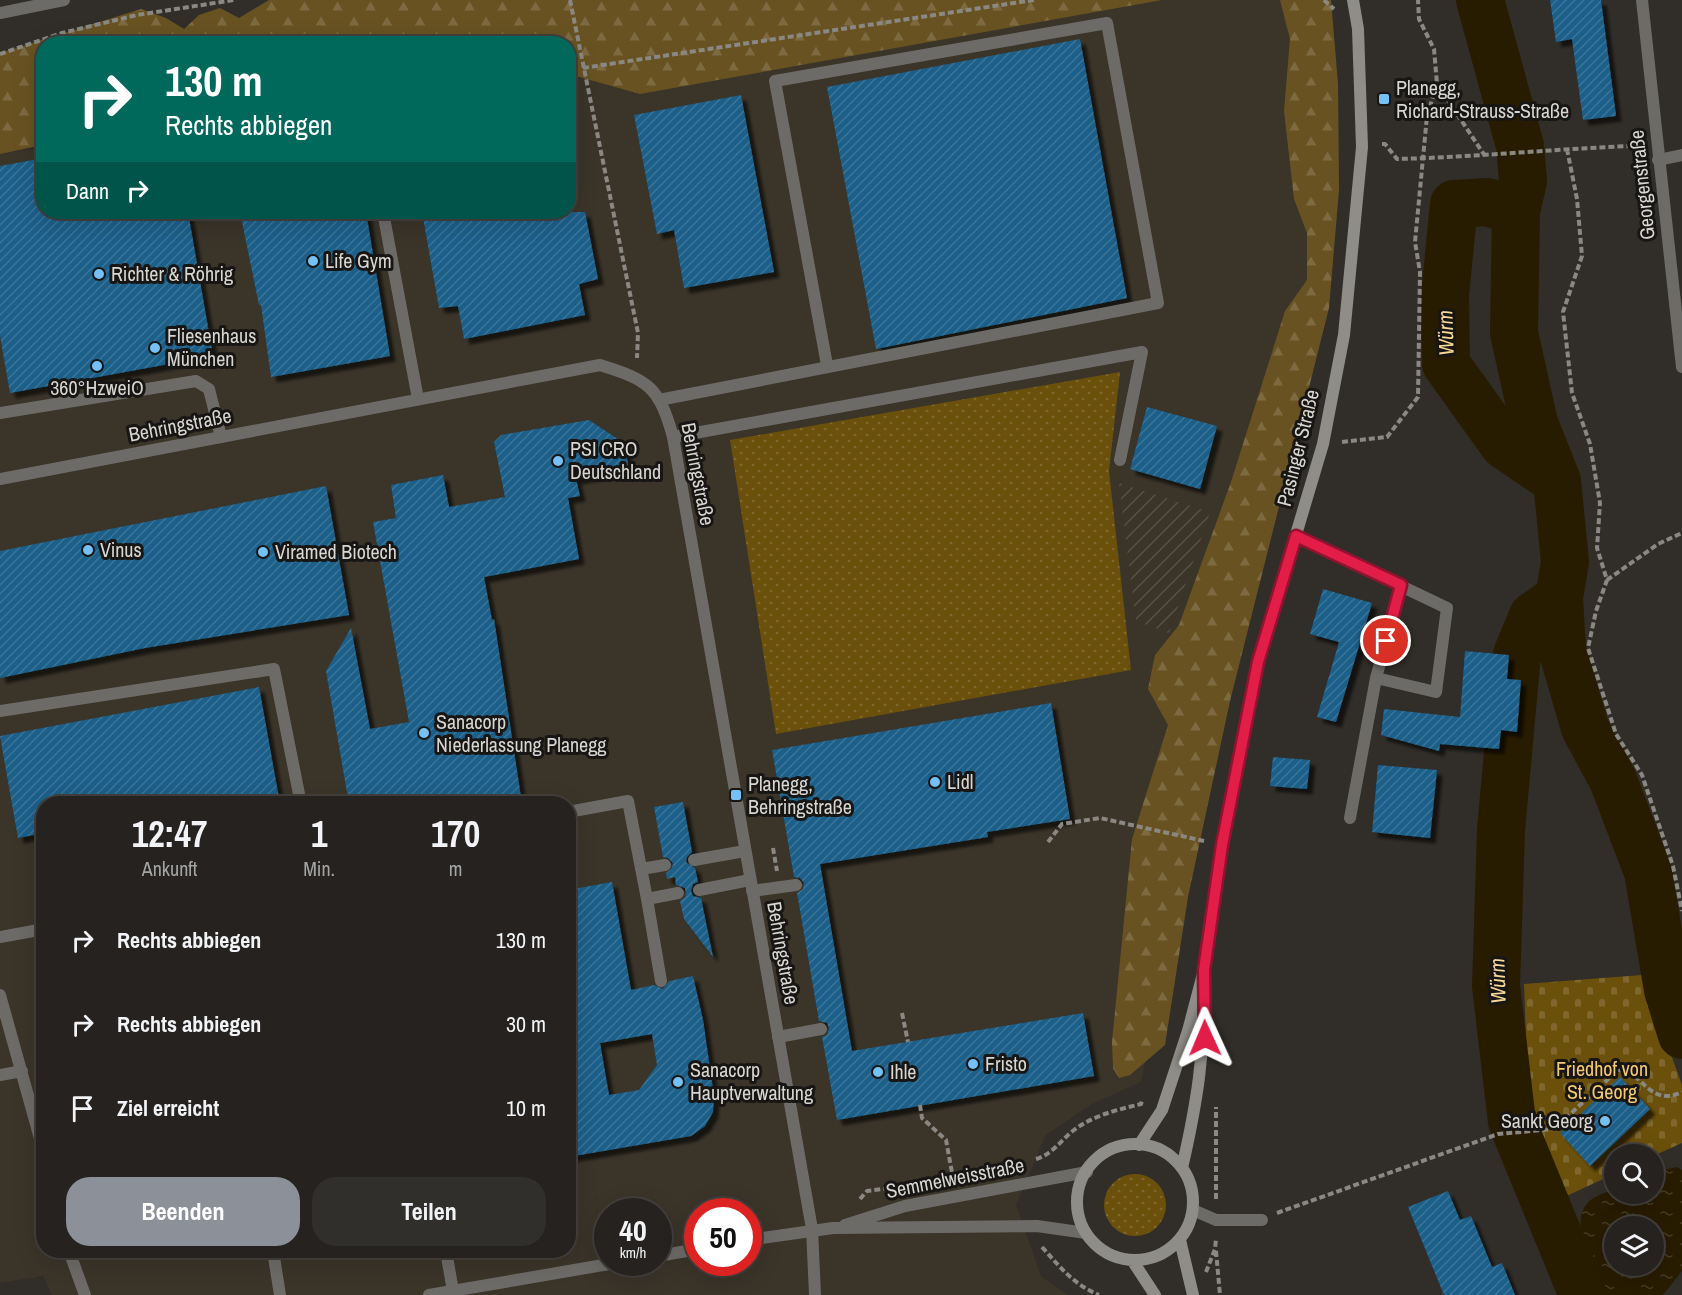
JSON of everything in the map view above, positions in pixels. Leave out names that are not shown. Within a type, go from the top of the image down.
[{"type":"main road","name":"Pasinger Straße","points":[[1182,1168],[1199,1095],[1204,970],[1222,845],[1258,662],[1323,444],[1344,335],[1362,144],[1358,29],[1353,0]]},
{"type":"main road","name":"Pasinger Straße","points":[[1139,1144],[1162,1110],[1170,1090],[1204,970]]},
{"type":"main road","points":[[1139,1144],[1163,1152],[1182,1168],[1193,1196],[1193,1210],[1180,1240],[1166,1252],[1149,1258],[1132,1260],[1102,1250],[1086,1233],[1078,1213],[1078,1198],[1087,1172],[1109,1151],[1124,1145],[1139,1144]]},
{"type":"main road","points":[[1180,1240],[1193,1295]]},
{"type":"main road","points":[[1132,1260],[1155,1295]]},
{"type":"street","points":[[0,13],[64,0]]},
{"type":"street","name":"Georgenstraße","points":[[1642,0],[1682,367]]},
{"type":"street","points":[[659,400],[828,365],[1158,303],[1107,23],[775,81],[828,365]]},
{"type":"street","points":[[1658,160],[1682,155]]},
{"type":"street","points":[[384,219],[418,399]]},
{"type":"street","points":[[673,437],[1142,352],[1120,460]]},
{"type":"street","name":"Behringstraße","points":[[0,479],[600,365],[637,376],[665,408],[673,437],[812,1229],[815,1295]]},
{"type":"street","points":[[0,412],[196,381],[209,389],[221,437]]},
{"type":"street","points":[[1296,536],[1447,608],[1436,692],[1376,678]]},
{"type":"street","points":[[1350,818],[1376,678],[1401,585]]},
{"type":"street","points":[[0,711],[274,669],[299,796]]},
{"type":"street","points":[[576,811],[628,801],[661,981]]},
{"type":"street","points":[[694,860],[745,851]]},
{"type":"street","points":[[641,869],[665,865]]},
{"type":"street","points":[[699,890],[796,885]]},
{"type":"street","points":[[647,899],[678,893]]},
{"type":"street","points":[[0,937],[36,930]]},
{"type":"street","points":[[0,995],[36,1123]]},
{"type":"street","points":[[778,1037],[821,1029]]},
{"type":"street","points":[[0,1075],[22,1071]]},
{"type":"street","name":"Semmelweisstraße","points":[[833,1228],[905,1206],[1087,1172]]},
{"type":"street","points":[[1193,1210],[1216,1220],[1262,1220]]},
{"type":"street","name":"Semmelweisstraße","points":[[762,1238],[812,1229],[833,1228],[1037,1226],[1086,1233]]},
{"type":"street","points":[[72,1258],[85,1295]]},
{"type":"street","points":[[274,1258],[280,1295]]},
{"type":"street","points":[[447,1258],[453,1291]]},
{"type":"street","points":[[429,1295],[594,1267]]},
{"type":"path","points":[[53,36],[137,15],[234,0]]},
{"type":"path","points":[[570,0],[638,333],[637,376]]},
{"type":"path","points":[[583,68],[1034,0]]},
{"type":"path","points":[[1323,444],[1388,437],[1418,397],[1420,272],[1414,242],[1427,116],[1437,84],[1434,49],[1419,19],[1418,0]]},
{"type":"path","points":[[0,54],[36,42]]},
{"type":"path","points":[[1437,84],[1485,156]]},
{"type":"path","points":[[1362,144],[1385,144],[1397,159],[1485,156],[1547,149],[1632,146],[1658,160]]},
{"type":"path","points":[[1567,149],[1577,199],[1582,256],[1563,312],[1572,393],[1590,444],[1600,503],[1597,548],[1607,580]]},
{"type":"path","points":[[1682,533],[1658,544],[1607,580],[1596,611],[1588,648],[1616,734],[1645,784],[1673,866],[1682,911]]},
{"type":"path","points":[[1048,842],[1062,825],[1100,818],[1222,845]]},
{"type":"path","points":[[902,1013],[908,1042]]},
{"type":"path","points":[[1288,1207],[1498,1134],[1554,1129],[1618,1070],[1626,1070],[1658,1095],[1671,1097],[1682,1092]]},
{"type":"path","points":[[1046,1157],[1074,1130],[1098,1115],[1141,1104],[1146,1094]]},
{"type":"path","points":[[1216,1103],[1215,1249],[1220,1295]]},
{"type":"path","points":[[920,1105],[922,1119],[946,1140],[953,1179]]},
{"type":"path","points":[[1039,1243],[1068,1277],[1083,1289],[1099,1295]]},
{"type":"path","points":[[1204,1276],[1215,1249]]},
{"type":"shaded area","points":[[954,0],[1307,0],[1308,324],[1141,1082],[1090,1105],[1046,1135],[1016,1205],[1041,1276],[1068,1295],[52,1295],[43,1276],[0,1283],[0,154],[36,148],[36,219],[576,219],[576,61]]},
{"type":"shaded area","points":[[1119,483],[1210,512],[1169,633],[1136,621]]},
{"type":"green space","points":[[269,0],[1162,0],[640,94],[576,76],[576,36],[54,36],[141,9],[166,18],[184,29],[199,15],[220,8],[239,18]]},
{"type":"green space","points":[[1280,0],[1331,0],[1338,84],[1339,190],[1329,308],[1230,701],[1188,897],[1165,1045],[1130,1075],[1119,1078],[1113,1068],[1112,1042],[1132,839],[1168,725],[1148,689],[1155,655],[1179,625],[1231,482],[1285,311],[1307,280],[1307,233],[1294,199],[1284,111],[1290,39]]},
{"type":"green space","points":[[36,42],[36,146],[0,154],[0,53]]},
{"type":"green space","points":[[1120,372],[1109,471],[1131,670],[776,734],[730,440]]},
{"type":"green space","name":"Friedhof von St. Georg","points":[[1642,975],[1682,1085],[1682,1143],[1664,1151],[1664,1144],[1604,1144],[1604,1179],[1562,1198],[1529,1120],[1524,984]]},
{"type":"green space","points":[[1135,1174],[1147,1176],[1157,1183],[1164,1193],[1166,1205],[1164,1217],[1157,1227],[1147,1234],[1135,1236],[1123,1234],[1113,1227],[1106,1217],[1104,1205],[1106,1193],[1113,1183],[1123,1176]]},
{"type":"water","points":[[1677,1167],[1682,1170],[1682,1271],[1663,1295],[1605,1295],[1589,1259],[1581,1232],[1584,1208],[1592,1199],[1604,1193],[1604,1204],[1664,1204],[1664,1170]]},
{"type":"building","points":[[1550,0],[1601,0],[1616,116],[1583,120],[1572,39],[1556,42]]},
{"type":"building","points":[[1080,39],[1127,298],[876,349],[827,87]]},
{"type":"building","points":[[741,95],[774,272],[684,288],[674,230],[657,234],[634,115]]},
{"type":"building","name":"Richter & Röhrig","points":[[36,159],[36,219],[189,219],[213,356],[10,393],[0,336],[0,166]]},
{"type":"building","points":[[576,212],[585,212],[598,279],[579,284],[585,315],[464,339],[458,306],[439,308],[423,219],[576,219]]},
{"type":"building","points":[[241,219],[367,219],[390,356],[271,377],[261,305],[259,305]]},
{"type":"building","points":[[1147,407],[1217,426],[1200,489],[1130,469]]},
{"type":"building","points":[[589,420],[624,443],[629,469],[576,479],[580,496],[568,498],[579,559],[484,577],[492,620],[494,619],[521,796],[348,796],[326,671],[351,628],[370,729],[409,722],[373,522],[396,518],[391,485],[443,475],[449,507],[505,497],[494,442],[501,435]]},
{"type":"building","points":[[326,486],[349,615],[145,648],[0,678],[0,551]]},
{"type":"building","points":[[1323,589],[1372,603],[1336,722],[1317,717],[1339,642],[1310,634]]},
{"type":"building","points":[[1465,651],[1509,655],[1507,679],[1521,680],[1517,732],[1501,730],[1499,749],[1440,744],[1439,751],[1381,735],[1384,709],[1460,717]]},
{"type":"building","points":[[259,687],[279,796],[36,796],[36,835],[18,838],[0,736]]},
{"type":"building","points":[[1051,703],[1070,819],[987,832],[988,837],[820,864],[852,1051],[1083,1013],[1094,1076],[837,1120],[822,1037],[827,1035],[829,1028],[827,1023],[819,1021],[797,893],[803,889],[804,883],[800,878],[794,877],[772,750]]},
{"type":"building","points":[[1273,757],[1310,760],[1307,789],[1270,786]]},
{"type":"building","points":[[1378,765],[1437,770],[1430,838],[1372,832]]},
{"type":"building","points":[[683,802],[692,852],[686,862],[695,868],[698,882],[693,884],[691,891],[693,896],[701,898],[713,957],[684,919],[680,901],[686,896],[685,888],[676,885],[675,877],[667,879],[666,873],[672,868],[673,863],[663,857],[654,807]]},
{"type":"building","points":[[612,882],[631,990],[654,985],[663,989],[669,981],[693,976],[703,1020],[714,1096],[713,1112],[705,1126],[691,1136],[576,1156],[576,889]],"holes":[[[652,1034],[657,1065],[639,1090],[609,1095],[600,1043]]]},
{"type":"building","name":"Sankt Georg","points":[[1620,1077],[1650,1109],[1613,1144],[1604,1144],[1604,1153],[1590,1166],[1560,1133]]},
{"type":"building","points":[[1448,1191],[1460,1220],[1471,1216],[1492,1267],[1502,1263],[1515,1295],[1444,1295],[1408,1207]]},
{"type":"waterway","name":"Würm","points":[[1480,0],[1520,146],[1523,181],[1516,211],[1514,333],[1534,423],[1557,481],[1565,562],[1559,598],[1562,649],[1585,728],[1613,780],[1648,872],[1668,990],[1682,1035]]},
{"type":"waterway","name":"Würm","points":[[1516,211],[1487,202],[1454,204],[1445,295],[1446,364],[1504,445],[1557,481]]},
{"type":"waterway","name":"Würm","points":[[1559,598],[1533,616],[1517,654],[1501,830],[1496,986],[1512,1122],[1583,1295]]},
{"type":"place","name":"Planegg, Richard-Strauss-Straße","points":[[1384,99]]},
{"type":"place","name":"Life Gym","points":[[313,261]]},
{"type":"place","name":"Richter & Röhrig","points":[[99,274]]},
{"type":"place","name":"Fliesenhaus München","points":[[155,348]]},
{"type":"place","name":"360°HzweiO","points":[[97,366]]},
{"type":"place","name":"PSI CRO Deutschland","points":[[558,461]]},
{"type":"place","name":"Vinus","points":[[88,550]]},
{"type":"place","name":"Viramed Biotech","points":[[263,552]]},
{"type":"place","name":"Sanacorp Niederlassung Planegg","points":[[424,733]]},
{"type":"place","name":"Lidl","points":[[935,782]]},
{"type":"place","name":"Planegg, Behringstraße","points":[[736,795]]},
{"type":"place","name":"Fristo","points":[[973,1064]]},
{"type":"place","name":"Ihle","points":[[878,1072]]},
{"type":"place","name":"Sanacorp Hauptverwaltung","points":[[678,1082]]},
{"type":"place","name":"Sankt Georg","points":[[1605,1121]]},
{"type":"route","points":[[1205,1038],[1204,970],[1222,845],[1258,662],[1296,536],[1401,585],[1386,641]]}]
